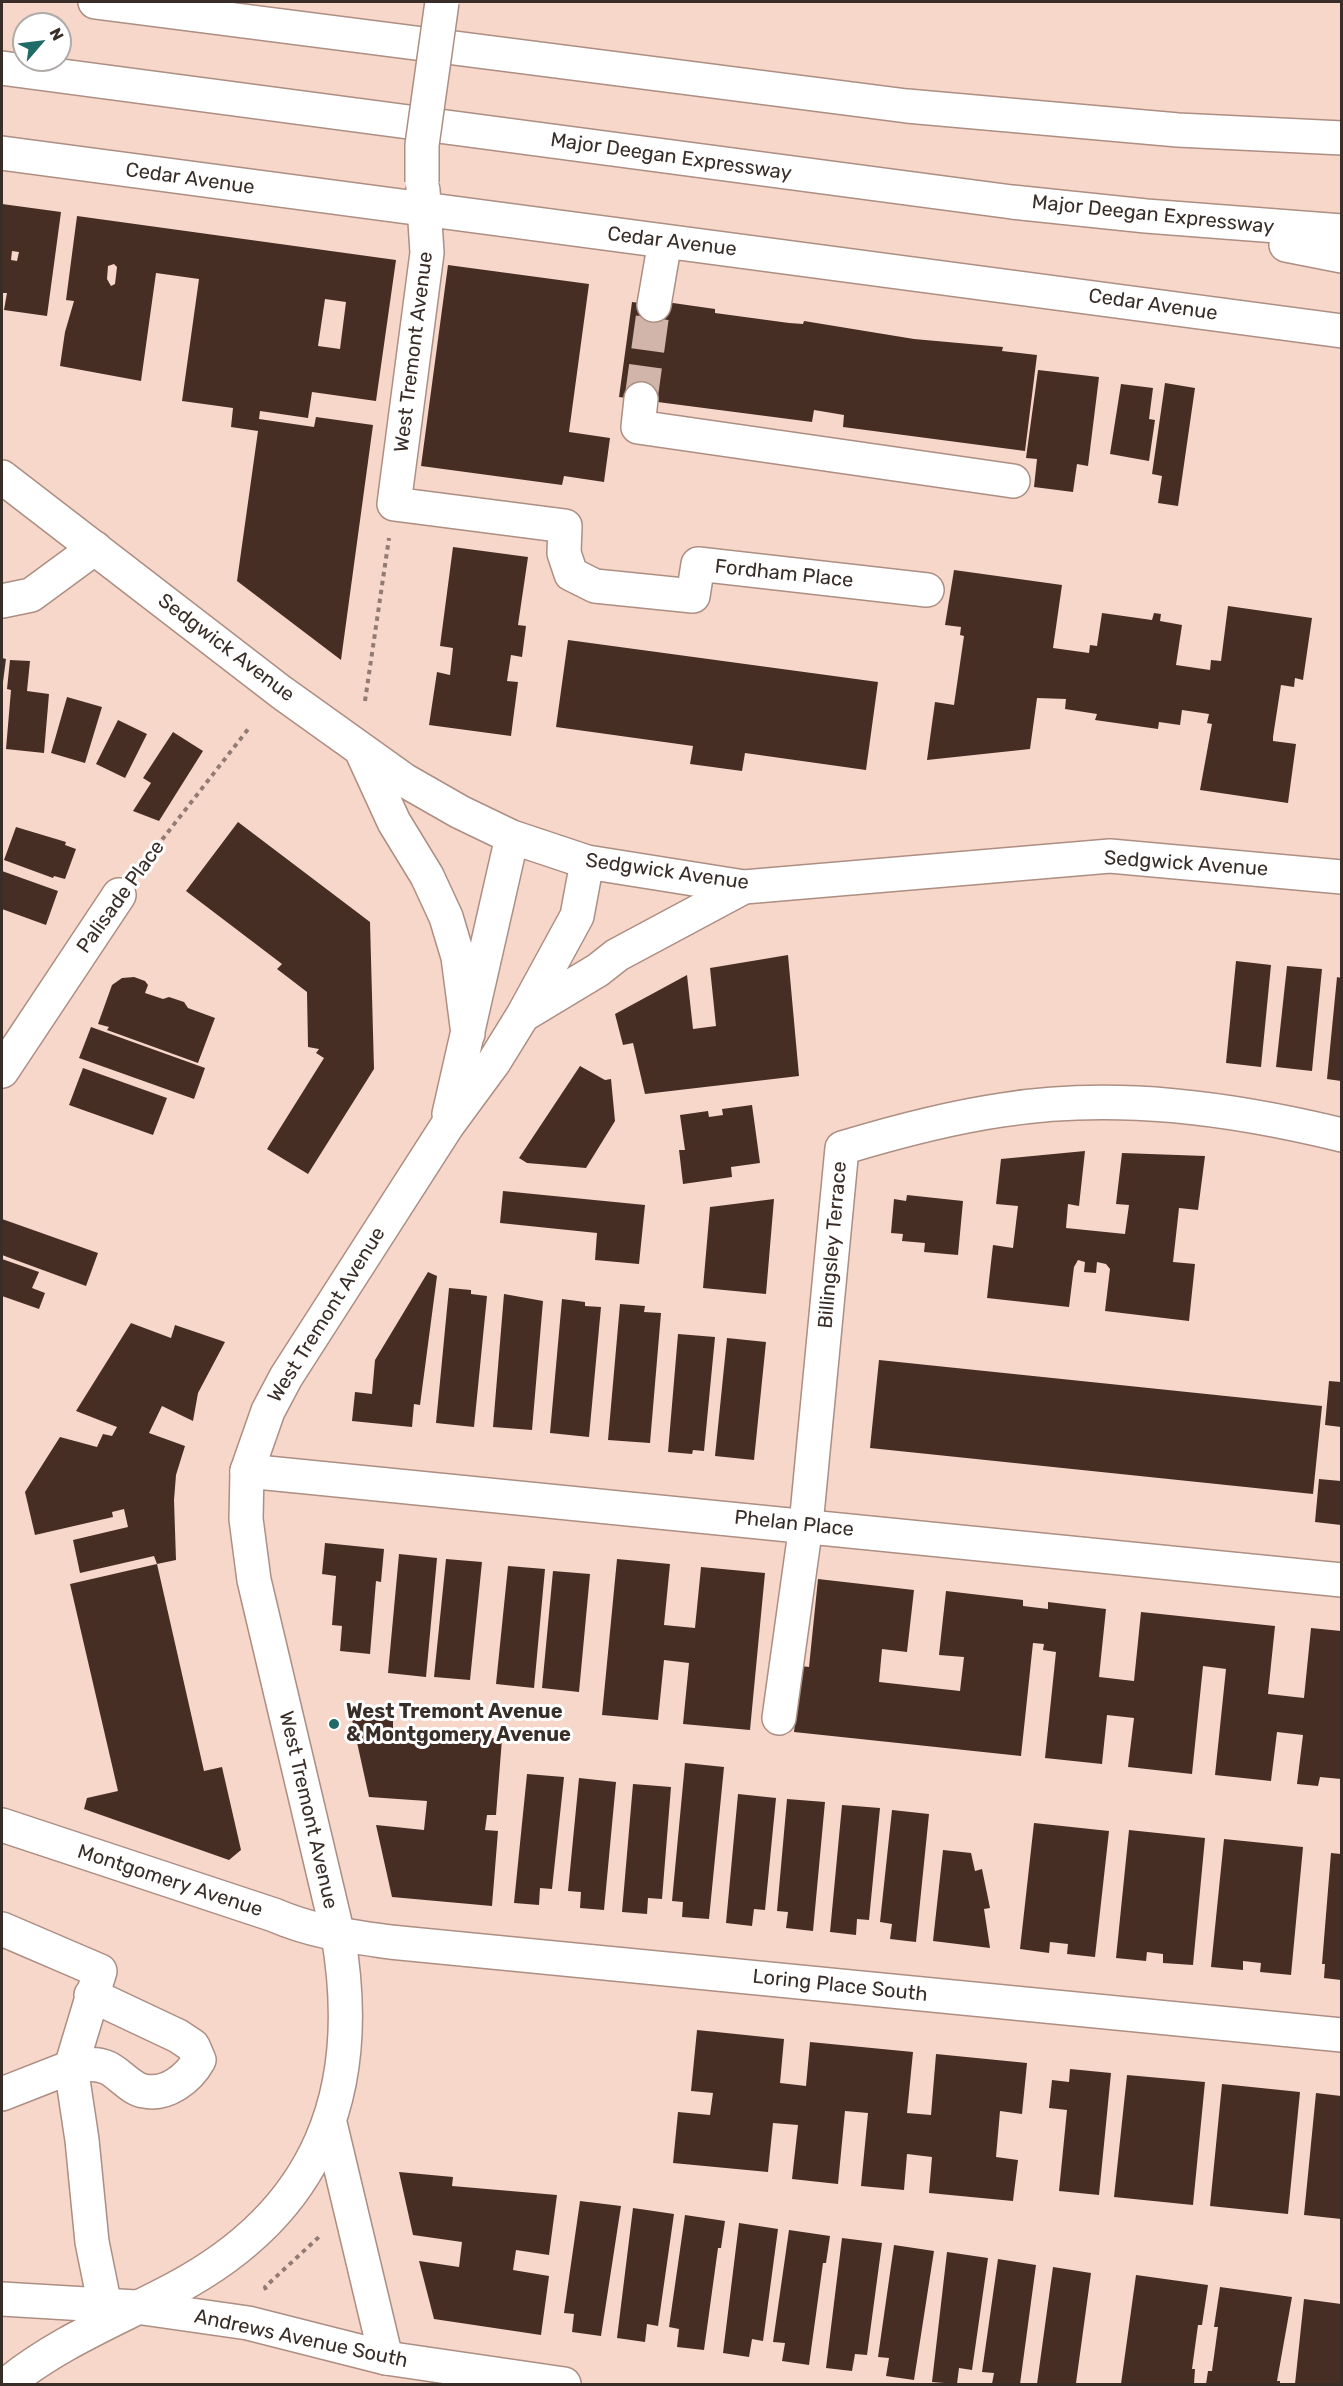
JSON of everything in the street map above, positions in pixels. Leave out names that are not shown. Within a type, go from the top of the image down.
[{"type":"main road","points":[[95,2],[907,106],[1178,130],[1341,138]]},
{"type":"main road","name":"West Tremont Avenue","points":[[394,504],[427,253],[422,145],[442,2]]},
{"type":"main road","name":"Major Deegan Expressway","points":[[2,68],[866,183],[1146,216],[1341,231]]},
{"type":"main road","name":"Cedar Avenue","points":[[2,153],[424,196],[665,241],[1341,331]]},
{"type":"main road","points":[[1146,216],[1341,256]]},
{"type":"main road","points":[[654,305],[665,241]]},
{"type":"main road","points":[[641,399],[638,427],[1012,482]]},
{"type":"main road","name":"Sedgwick Avenue","points":[[2,477],[281,692],[433,797],[512,837],[587,862],[744,887],[1110,856],[1341,877]]},
{"type":"main road","name":"Fordham Place","points":[[394,504],[565,526],[564,553],[571,574],[595,586],[693,596],[698,564],[927,590]]},
{"type":"main road","points":[[2,601],[31,595],[95,548]]},
{"type":"main road","points":[[360,748],[394,822],[427,876],[449,925],[462,980],[468,1034]]},
{"type":"main road","name":"West Tremont Avenue","points":[[447,1126],[512,837]]},
{"type":"main road","name":"West Tremont Avenue","points":[[7,2385],[25,2370],[121,2307],[177,2288],[245,2241],[295,2188],[316,2156],[330,2123],[342,2069],[347,2020],[346,1982],[338,1935],[254,1580],[246,1519],[247,1471],[268,1411],[286,1377],[447,1126],[495,1062],[523,1015],[577,916],[587,862]]},
{"type":"main road","points":[[523,1015],[598,970],[617,955],[744,887]]},
{"type":"main road","name":"Palisade Place","points":[[2,1071],[119,895]]},
{"type":"main road","name":"Billingsley Terrace","points":[[806,1525],[842,1148],[919,1125],[1004,1109],[1096,1102],[1188,1106],[1275,1119],[1341,1135]]},
{"type":"main road","name":"Phelan Place","points":[[247,1471],[1341,1580]]},
{"type":"main road","points":[[779,1718],[806,1525]]},
{"type":"main road","name":"Montgomery Avenue","points":[[2,1825],[274,1915],[306,1929],[338,1935]]},
{"type":"main road","points":[[2,1929],[100,1971],[70,2067],[82,2140],[92,2242],[121,2307]]},
{"type":"main road","name":"Loring Place South","points":[[338,1935],[414,1945],[1341,2035]]},
{"type":"main road","points":[[2,2094],[70,2067],[90,2064],[108,2068],[144,2091],[161,2090],[183,2080],[199,2060],[193,2046],[178,2036],[91,1995]]},
{"type":"main road","points":[[330,2123],[386,2358]]},
{"type":"main road","name":"Andrews Avenue South","points":[[2,2299],[121,2307],[248,2323],[386,2358],[564,2385]]},
{"type":"path","points":[[365,701],[394,504]]},
{"type":"path","name":"Palisade Place","points":[[119,895],[249,728]]},
{"type":"path","points":[[265,2287],[320,2236]]},
{"type":"building","points":[[2,204],[61,212],[47,316],[4,310],[7,293],[2,293]],"holes":[[[12,251],[19,252],[17,261],[11,260]]]},
{"type":"building","points":[[77,216],[396,260],[376,401],[312,392],[308,418],[260,411],[259,419],[314,427],[316,417],[373,425],[341,660],[237,581],[258,431],[231,427],[233,408],[182,401],[199,279],[156,273],[141,381],[60,366],[65,332],[74,301],[66,300]],"holes":[[[114,264],[117,267],[115,284],[111,286],[107,279],[108,266]],[[325,299],[346,302],[340,349],[318,346]]]},
{"type":"building","points":[[448,265],[589,284],[569,432],[610,438],[604,482],[564,476],[562,485],[421,466]]},
{"type":"building","points":[[632,302],[665,306],[666,302],[715,309],[715,313],[789,323],[803,324],[804,321],[914,339],[1003,347],[1002,351],[1037,355],[1025,451],[843,427],[844,415],[814,410],[812,422],[619,397]]},
{"type":"building","points":[[1038,370],[1099,377],[1088,466],[1077,464],[1073,492],[1034,487],[1037,459],[1026,458]]},
{"type":"building","points":[[1165,383],[1195,388],[1178,506],[1158,503],[1162,476],[1152,474]]},
{"type":"building","points":[[1121,384],[1153,388],[1149,419],[1155,420],[1149,461],[1110,454]]},
{"type":"building","points":[[453,547],[528,557],[518,625],[526,626],[522,657],[511,655],[507,681],[518,682],[511,736],[429,725],[437,672],[450,675],[453,648],[440,646]]},
{"type":"building","points":[[954,570],[1062,585],[1053,648],[1089,653],[1090,645],[1097,646],[1102,613],[1152,620],[1154,613],[1161,614],[1160,621],[1182,625],[1176,665],[1210,670],[1211,660],[1221,661],[1228,606],[1312,618],[1303,680],[1295,678],[1294,687],[1281,685],[1273,737],[1273,741],[1296,744],[1288,803],[1200,790],[1212,724],[1207,723],[1209,714],[1182,710],[1180,725],[1159,722],[1158,729],[1095,720],[1097,714],[1065,709],[1066,699],[1037,698],[1030,749],[927,760],[935,702],[954,705],[964,636],[960,635],[961,627],[945,625]]},
{"type":"building","points":[[568,640],[878,682],[866,770],[745,753],[742,771],[690,764],[693,746],[556,727]]},
{"type":"building","points":[[2,658],[6,659],[3,682],[2,682]]},
{"type":"building","points":[[10,660],[30,661],[27,691],[49,694],[44,753],[6,749],[11,690],[7,689]]},
{"type":"building","points":[[67,697],[102,707],[85,763],[51,753]]},
{"type":"building","points":[[118,720],[147,734],[125,778],[96,764]]},
{"type":"building","points":[[173,732],[203,751],[159,821],[133,811],[151,783],[143,778]]},
{"type":"building","points":[[238,822],[370,922],[374,1069],[308,1174],[267,1149],[324,1058],[316,1053],[319,1049],[308,1047],[307,992],[277,969],[282,964],[186,891]]},
{"type":"building","points":[[16,827],[66,842],[65,845],[76,849],[65,879],[54,876],[53,878],[4,860]]},
{"type":"building","points":[[2,871],[58,891],[46,925],[2,909]]},
{"type":"building","points":[[788,955],[799,1076],[645,1094],[633,1043],[623,1045],[615,1014],[687,975],[693,1029],[716,1026],[710,968]]},
{"type":"building","points":[[1236,961],[1271,965],[1261,1067],[1226,1063]]},
{"type":"building","points":[[1287,966],[1322,969],[1312,1071],[1276,1067]]},
{"type":"building","points":[[134,977],[145,981],[148,985],[145,993],[184,1002],[188,1008],[215,1018],[198,1063],[107,1030],[109,1027],[98,1024],[112,985],[122,978]]},
{"type":"building","points":[[1337,977],[1341,978],[1341,1081],[1327,1079]]},
{"type":"building","points":[[91,1027],[205,1068],[194,1099],[79,1058]]},
{"type":"building","points":[[580,1066],[605,1080],[611,1079],[615,1121],[586,1168],[527,1163],[519,1158]]},
{"type":"building","points":[[83,1068],[167,1098],[153,1135],[69,1105]]},
{"type":"building","points":[[752,1105],[760,1163],[731,1167],[732,1177],[683,1184],[679,1150],[685,1150],[680,1115],[708,1111],[709,1117],[723,1115],[722,1109]]},
{"type":"building","points":[[1085,1151],[1079,1206],[1068,1204],[1066,1228],[1125,1234],[1129,1205],[1116,1204],[1122,1153],[1205,1156],[1198,1210],[1179,1208],[1173,1262],[1195,1264],[1189,1321],[1105,1311],[1110,1269],[1106,1264],[1097,1262],[1096,1273],[1084,1272],[1085,1262],[1078,1260],[1074,1267],[1069,1307],[987,1298],[993,1245],[1013,1248],[1018,1206],[996,1204],[1001,1159]]},
{"type":"building","points":[[503,1191],[645,1205],[639,1264],[595,1260],[597,1233],[500,1223]]},
{"type":"building","points":[[907,1195],[963,1201],[958,1255],[924,1252],[925,1243],[902,1241],[903,1234],[891,1233],[894,1199],[906,1201]]},
{"type":"building","points":[[774,1199],[766,1294],[703,1288],[710,1207]]},
{"type":"building","points":[[2,1219],[98,1253],[86,1286],[2,1255]]},
{"type":"building","points":[[2,1259],[39,1272],[32,1288],[45,1293],[39,1309],[2,1296]]},
{"type":"building","points":[[428,1272],[437,1276],[420,1405],[414,1404],[412,1427],[352,1421],[355,1392],[372,1394],[375,1360]]},
{"type":"building","points":[[449,1288],[471,1290],[471,1294],[487,1296],[474,1427],[436,1423]]},
{"type":"building","points":[[504,1294],[543,1301],[532,1430],[493,1427]]},
{"type":"building","points":[[562,1299],[585,1302],[585,1306],[601,1307],[589,1437],[550,1433]]},
{"type":"building","points":[[620,1304],[645,1306],[644,1312],[661,1313],[650,1443],[608,1440]]},
{"type":"building","points":[[131,1323],[171,1338],[175,1325],[225,1342],[198,1393],[193,1421],[162,1406],[149,1433],[185,1446],[176,1475],[174,1500],[176,1560],[157,1564],[154,1556],[80,1573],[73,1540],[128,1527],[124,1509],[112,1512],[113,1517],[35,1535],[25,1492],[60,1437],[97,1447],[103,1434],[112,1436],[117,1427],[76,1411]]},
{"type":"building","points":[[678,1334],[715,1337],[704,1451],[693,1450],[692,1454],[668,1452]]},
{"type":"building","points":[[727,1338],[766,1342],[754,1460],[715,1456]]},
{"type":"building","points":[[879,1360],[1322,1406],[1313,1494],[870,1448]]},
{"type":"building","points":[[1329,1381],[1341,1382],[1341,1427],[1325,1425]]},
{"type":"building","points":[[1319,1479],[1341,1481],[1341,1525],[1315,1522]]},
{"type":"building","points":[[325,1543],[384,1549],[381,1582],[376,1581],[370,1654],[340,1651],[342,1626],[332,1625],[336,1576],[322,1574]]},
{"type":"building","points":[[399,1554],[437,1558],[426,1677],[388,1673]]},
{"type":"building","points":[[446,1559],[482,1562],[470,1680],[434,1677]]},
{"type":"building","points":[[617,1559],[670,1564],[664,1625],[695,1628],[701,1567],[765,1573],[750,1730],[683,1724],[689,1663],[664,1660],[658,1720],[602,1715]]},
{"type":"building","points":[[157,1564],[204,1771],[222,1767],[241,1850],[229,1860],[84,1809],[87,1798],[118,1791],[70,1584]]},
{"type":"building","points":[[508,1566],[545,1569],[534,1688],[496,1684]]},
{"type":"building","points":[[553,1571],[590,1574],[579,1692],[542,1688]]},
{"type":"building","points":[[818,1579],[914,1590],[907,1652],[882,1649],[879,1682],[960,1691],[964,1657],[939,1655],[946,1591],[1023,1600],[1023,1606],[1048,1609],[1048,1602],[1106,1609],[1099,1677],[1134,1681],[1141,1612],[1275,1626],[1268,1694],[1304,1698],[1311,1628],[1341,1631],[1341,1779],[1320,1777],[1318,1786],[1297,1784],[1303,1735],[1277,1732],[1271,1781],[1215,1775],[1226,1669],[1203,1666],[1192,1774],[1128,1767],[1134,1718],[1107,1715],[1102,1764],[1045,1758],[1056,1652],[1043,1650],[1044,1644],[1033,1643],[1021,1756],[794,1732],[801,1666],[809,1667]]},
{"type":"building","points":[[351,1715],[393,1718],[393,1729],[502,1739],[496,1815],[487,1815],[485,1830],[498,1831],[492,1906],[392,1897],[376,1825],[424,1830],[427,1801],[369,1797]]},
{"type":"building","points":[[685,1763],[724,1767],[709,1919],[682,1917],[683,1902],[672,1901]]},
{"type":"building","points":[[527,1774],[564,1777],[552,1889],[540,1888],[539,1905],[514,1903]]},
{"type":"building","points":[[579,1778],[616,1782],[604,1910],[580,1908],[581,1892],[568,1891]]},
{"type":"building","points":[[633,1784],[671,1787],[662,1899],[648,1898],[647,1914],[622,1912]]},
{"type":"building","points":[[738,1794],[776,1798],[765,1910],[754,1909],[752,1926],[726,1923]]},
{"type":"building","points":[[787,1799],[825,1802],[813,1931],[786,1928],[788,1912],[777,1911]]},
{"type":"building","points":[[842,1805],[880,1808],[869,1920],[857,1919],[856,1935],[830,1932]]},
{"type":"building","points":[[892,1810],[929,1814],[916,1942],[890,1939],[892,1924],[880,1922]]},
{"type":"building","points":[[1034,1823],[1109,1831],[1095,1957],[1067,1954],[1068,1944],[1050,1942],[1049,1953],[1020,1949]]},
{"type":"building","points":[[1129,1830],[1205,1838],[1193,1965],[1163,1963],[1163,1954],[1147,1952],[1146,1961],[1116,1958]]},
{"type":"building","points":[[1224,1839],[1303,1847],[1291,1975],[1260,1972],[1261,1963],[1243,1961],[1243,1970],[1211,1967]]},
{"type":"building","points":[[943,1850],[971,1853],[975,1871],[982,1869],[990,1908],[984,1909],[990,1948],[933,1941]]},
{"type":"building","points":[[1331,1853],[1341,1854],[1341,1980],[1324,1978],[1325,1964],[1322,1964]]},
{"type":"building","points":[[697,2030],[784,2039],[780,2083],[806,2086],[810,2042],[913,2052],[907,2113],[931,2115],[936,2054],[1027,2063],[1022,2114],[1000,2111],[996,2157],[1018,2160],[1013,2201],[929,2193],[932,2157],[907,2154],[904,2190],[861,2186],[868,2113],[845,2111],[838,2184],[792,2179],[798,2125],[773,2123],[768,2172],[673,2163],[678,2112],[710,2115],[713,2093],[691,2091]]},
{"type":"building","points":[[1070,2069],[1111,2073],[1099,2195],[1059,2191],[1067,2110],[1049,2108],[1052,2080],[1069,2082]]},
{"type":"building","points":[[1127,2075],[1205,2082],[1193,2205],[1114,2197]]},
{"type":"building","points":[[1222,2084],[1300,2092],[1288,2214],[1210,2206]]},
{"type":"building","points":[[1316,2093],[1341,2096],[1341,2219],[1304,2215]]},
{"type":"building","points":[[399,2172],[453,2177],[452,2186],[557,2195],[549,2255],[516,2250],[513,2270],[549,2276],[541,2335],[434,2319],[419,2261],[459,2267],[462,2242],[413,2235]]},
{"type":"building","points":[[580,2201],[621,2206],[601,2336],[572,2332],[574,2314],[564,2313]]},
{"type":"building","points":[[633,2208],[674,2214],[658,2326],[647,2324],[645,2342],[617,2338]]},
{"type":"building","points":[[685,2215],[725,2221],[721,2248],[718,2248],[704,2350],[677,2347],[679,2329],[669,2327]]},
{"type":"building","points":[[739,2223],[778,2229],[763,2341],[752,2339],[749,2357],[723,2353]]},
{"type":"building","points":[[789,2230],[830,2236],[826,2263],[823,2263],[809,2365],[782,2361],[785,2343],[773,2342]]},
{"type":"building","points":[[842,2238],[882,2243],[867,2355],[855,2354],[852,2371],[826,2368]]},
{"type":"building","points":[[894,2245],[934,2251],[914,2380],[886,2376],[889,2358],[878,2357]]},
{"type":"building","points":[[947,2252],[988,2258],[972,2370],[959,2368],[957,2384],[932,2382]]},
{"type":"building","points":[[998,2259],[1036,2265],[1020,2384],[992,2384],[994,2373],[982,2372]]},
{"type":"building","points":[[1053,2267],[1091,2273],[1076,2383],[1037,2384]]},
{"type":"building","points":[[1136,2275],[1208,2285],[1202,2325],[1198,2325],[1192,2369],[1195,2369],[1194,2384],[1121,2384]]},
{"type":"building","points":[[1220,2287],[1292,2297],[1277,2381],[1280,2381],[1280,2384],[1206,2384],[1208,2371],[1212,2371],[1218,2327],[1214,2327]]},
{"type":"building","points":[[1304,2299],[1341,2304],[1341,2384],[1295,2384]]},
{"type":"tunnel","points":[[641,399],[654,305]]},
{"type":"place","name":"West Tremont Avenue & Montgomery Avenue","points":[[334,1724]]}]
